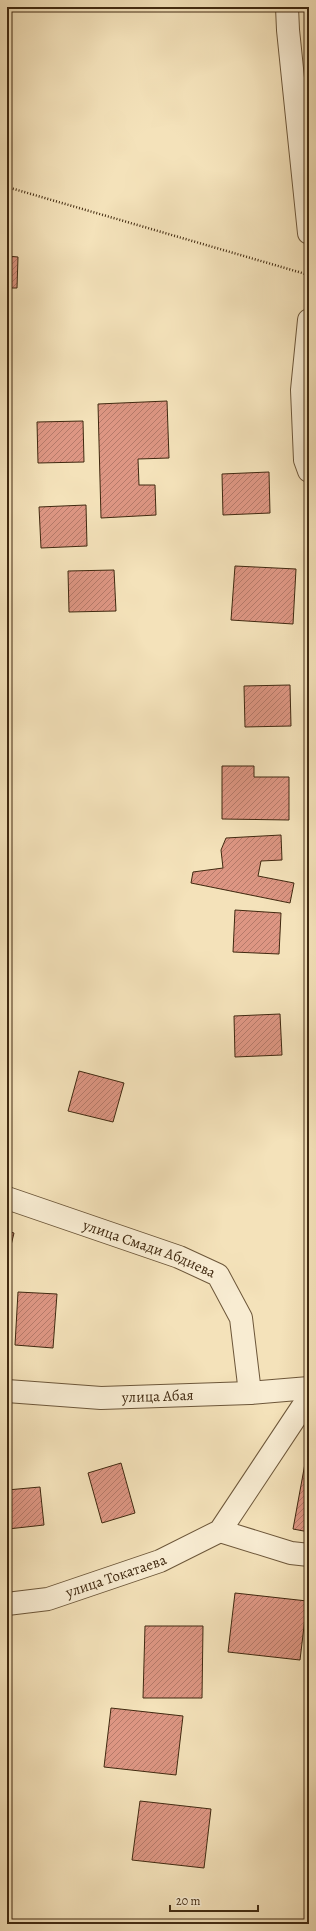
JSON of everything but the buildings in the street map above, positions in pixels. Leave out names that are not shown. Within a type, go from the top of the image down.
[{"type":"street","points":[[287,7],[288,30],[309,234]]},
{"type":"street","points":[[309,320],[302,390],[305,460],[309,471]]},
{"type":"street","name":"улица Смади Абдиева","points":[[7,1198],[179,1258],[218,1275],[241,1318],[250,1393]]},
{"type":"street","name":"улица Абая","points":[[7,1391],[101,1398],[250,1393],[309,1388]]},
{"type":"street","name":"улица Токатаева","points":[[7,1604],[48,1599],[71,1592],[160,1561],[220,1531],[309,1397]]},
{"type":"street","points":[[220,1531],[290,1553],[309,1555]]},
{"type":"path","points":[[7,187],[309,275]]}]
